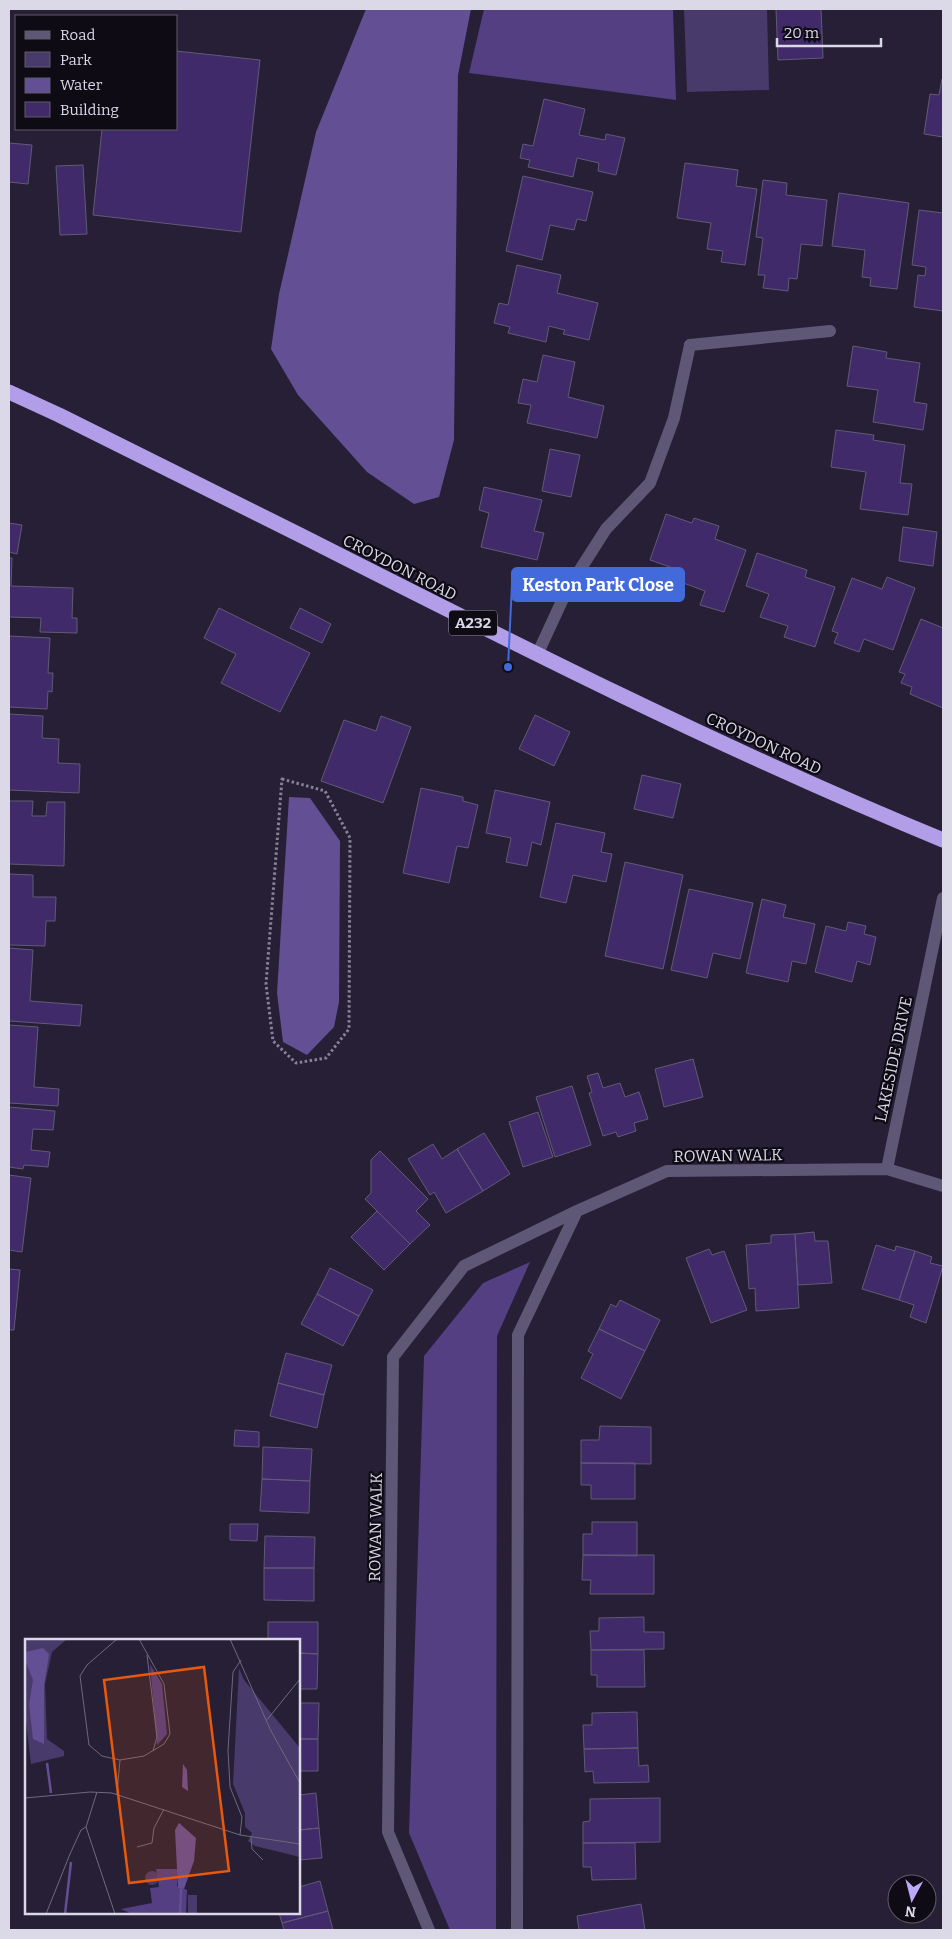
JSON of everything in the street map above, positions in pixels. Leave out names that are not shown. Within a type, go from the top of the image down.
[{"type":"highway","name":"CROYDON ROAD","points":[[9,392],[77,424],[537,655],[790,775],[943,840]]},
{"type":"street","points":[[537,655],[567,590],[606,529],[650,484],[674,418],[690,345],[830,331]]},
{"type":"street","name":"LAKESIDE DRIVE","points":[[887,1169],[943,898]]},
{"type":"street","points":[[887,1169],[943,1186]]},
{"type":"street","name":"ROWAN WALK","points":[[429,1930],[388,1832],[393,1357],[464,1266],[577,1210],[667,1171],[887,1169]]},
{"type":"street","points":[[517,1930],[518,1335],[577,1210]]},
{"type":"path","points":[[282,779],[325,792],[350,838],[349,1029],[326,1058],[296,1063],[273,1041],[266,984],[282,779]]},
{"type":"green space","points":[[684,9],[767,9],[769,90],[687,92]]},
{"type":"shaded area","points":[[484,9],[673,9],[676,100],[469,73]]},
{"type":"shaded area","points":[[530,1262],[497,1336],[496,1930],[450,1930],[409,1833],[424,1356],[483,1283]]},
{"type":"water","points":[[366,9],[471,9],[458,75],[454,440],[439,497],[414,504],[367,472],[298,395],[271,349],[279,294],[316,132]]},
{"type":"water","points":[[289,797],[310,798],[340,841],[339,1002],[334,1027],[307,1055],[283,1042],[277,993]]},
{"type":"building","points":[[776,9],[821,9],[823,58],[778,60]]},
{"type":"building","points":[[178,51],[260,60],[241,232],[93,215],[102,130],[178,130]]},
{"type":"building","points":[[942,79],[943,137],[924,134],[930,94],[939,95]]},
{"type":"building","points":[[544,99],[585,109],[579,135],[605,140],[606,134],[625,138],[616,175],[598,171],[599,163],[577,158],[573,177],[528,167],[530,160],[520,158],[523,144],[533,146]]},
{"type":"building","points":[[9,143],[32,145],[28,184],[9,182]]},
{"type":"building","points":[[685,163],[738,170],[736,186],[757,189],[745,265],[721,262],[723,251],[707,249],[711,223],[677,218]]},
{"type":"building","points":[[83,165],[87,234],[60,235],[56,166]]},
{"type":"building","points":[[523,176],[593,192],[586,221],[577,219],[574,230],[550,225],[542,260],[506,251]]},
{"type":"building","points":[[763,180],[787,183],[786,195],[827,200],[822,246],[801,244],[797,279],[789,278],[788,291],[763,288],[765,275],[758,275],[763,238],[756,237]]},
{"type":"building","points":[[839,193],[909,203],[897,289],[870,286],[871,278],[862,277],[865,250],[832,246]]},
{"type":"building","points":[[919,210],[943,213],[943,311],[914,307],[918,275],[925,276],[926,267],[912,265]]},
{"type":"building","points":[[517,265],[561,275],[557,293],[598,303],[589,340],[563,334],[565,330],[549,326],[546,342],[508,333],[510,327],[494,323],[499,303],[508,305]]},
{"type":"building","points":[[853,346],[887,352],[886,358],[920,363],[914,402],[927,404],[923,430],[873,422],[878,390],[847,386]]},
{"type":"building","points":[[543,355],[575,362],[568,397],[604,406],[597,438],[527,423],[531,405],[518,403],[523,379],[537,382]]},
{"type":"building","points":[[836,430],[874,435],[873,440],[905,445],[900,483],[912,484],[908,515],[860,509],[866,472],[831,467]]},
{"type":"building","points":[[550,449],[580,455],[571,497],[542,491]]},
{"type":"building","points":[[484,487],[542,500],[534,531],[544,533],[537,560],[481,547],[489,513],[479,510]]},
{"type":"building","points":[[666,514],[692,523],[694,518],[719,526],[715,539],[746,550],[724,612],[700,605],[705,591],[670,578],[673,568],[650,560]]},
{"type":"building","points":[[9,523],[22,525],[17,554],[9,552]]},
{"type":"building","points":[[903,527],[937,532],[933,566],[899,561]]},
{"type":"building","points":[[757,553],[807,570],[805,577],[835,587],[815,647],[784,637],[788,626],[760,617],[769,594],[746,586]]},
{"type":"building","points":[[9,558],[12,558],[11,586],[73,588],[72,618],[77,618],[77,633],[40,632],[41,618],[9,617]]},
{"type":"building","points":[[887,577],[915,588],[893,650],[864,639],[859,652],[834,643],[838,633],[832,631],[852,578],[882,589]]},
{"type":"building","points":[[219,608],[310,653],[280,712],[221,683],[236,654],[204,638]]},
{"type":"building","points":[[300,608],[331,624],[322,643],[290,628]]},
{"type":"building","points":[[921,619],[943,628],[943,708],[910,694],[912,687],[901,683],[905,674],[899,672]]},
{"type":"building","points":[[9,636],[50,638],[48,673],[53,673],[52,692],[48,691],[47,709],[9,707]]},
{"type":"building","points":[[9,714],[43,716],[42,738],[59,739],[58,763],[80,764],[79,793],[9,790]]},
{"type":"building","points":[[535,715],[570,732],[554,766],[519,749]]},
{"type":"building","points":[[381,716],[411,727],[383,803],[321,781],[344,720],[376,731]]},
{"type":"building","points":[[642,775],[681,784],[673,818],[634,809]]},
{"type":"building","points":[[421,788],[463,797],[463,801],[478,805],[468,848],[457,846],[449,883],[403,873]]},
{"type":"building","points":[[495,790],[550,802],[541,845],[532,842],[527,866],[506,862],[511,838],[486,833]]},
{"type":"building","points":[[9,801],[33,801],[32,816],[46,816],[47,802],[65,802],[64,866],[9,864]]},
{"type":"building","points":[[556,823],[605,833],[601,852],[612,854],[606,882],[573,875],[566,903],[540,897]]},
{"type":"building","points":[[625,862],[683,875],[663,969],[605,956]]},
{"type":"building","points":[[9,874],[33,875],[33,897],[56,897],[55,921],[46,921],[45,946],[9,945]]},
{"type":"building","points":[[689,889],[753,903],[740,959],[713,953],[707,978],[671,970]]},
{"type":"building","points":[[762,899],[786,905],[783,917],[815,924],[806,964],[792,961],[788,982],[746,973]]},
{"type":"building","points":[[848,922],[866,926],[864,934],[876,937],[870,965],[857,961],[852,982],[815,972],[826,926],[846,931]]},
{"type":"building","points":[[9,948],[33,950],[30,1001],[82,1005],[80,1026],[9,1021]]},
{"type":"building","points":[[9,1025],[38,1027],[34,1087],[59,1089],[58,1106],[9,1103]]},
{"type":"building","points":[[693,1059],[703,1097],[664,1107],[655,1069]]},
{"type":"building","points":[[598,1073],[603,1088],[620,1083],[625,1097],[639,1092],[648,1119],[634,1123],[636,1131],[618,1137],[616,1132],[603,1136],[589,1093],[592,1092],[587,1076]]},
{"type":"building","points":[[572,1086],[591,1145],[555,1157],[536,1097]]},
{"type":"building","points":[[9,1107],[55,1111],[53,1130],[33,1129],[31,1150],[50,1152],[48,1167],[24,1165],[23,1169],[9,1167]]},
{"type":"building","points":[[538,1112],[553,1157],[523,1167],[509,1122]]},
{"type":"building","points":[[484,1133],[510,1174],[483,1191],[457,1149]]},
{"type":"building","points":[[433,1144],[442,1159],[457,1149],[483,1191],[446,1213],[434,1192],[430,1195],[408,1159]]},
{"type":"building","points":[[380,1151],[428,1199],[416,1211],[430,1225],[410,1244],[365,1199],[371,1193],[371,1160]]},
{"type":"building","points":[[9,1175],[31,1178],[22,1252],[9,1250]]},
{"type":"building","points":[[377,1211],[410,1244],[384,1270],[351,1237]]},
{"type":"building","points":[[814,1232],[815,1241],[828,1241],[832,1283],[798,1285],[795,1234]]},
{"type":"building","points":[[795,1234],[799,1308],[756,1311],[755,1288],[749,1289],[746,1245],[771,1243],[771,1235]]},
{"type":"building","points":[[876,1245],[895,1251],[896,1246],[915,1251],[899,1300],[862,1289]]},
{"type":"building","points":[[709,1249],[712,1255],[724,1251],[747,1310],[711,1323],[686,1258]]},
{"type":"building","points":[[915,1251],[932,1257],[930,1263],[943,1266],[926,1323],[910,1317],[914,1305],[899,1300]]},
{"type":"building","points":[[330,1268],[373,1290],[359,1316],[317,1294]]},
{"type":"building","points":[[9,1269],[20,1270],[14,1330],[9,1330]]},
{"type":"building","points":[[317,1294],[359,1316],[343,1346],[301,1324]]},
{"type":"building","points":[[620,1300],[660,1320],[645,1351],[599,1329],[611,1304],[616,1307]]},
{"type":"building","points":[[599,1329],[645,1351],[621,1399],[581,1378],[593,1354],[588,1351]]},
{"type":"building","points":[[286,1353],[332,1365],[324,1395],[278,1383]]},
{"type":"building","points":[[278,1383],[324,1395],[317,1428],[270,1416]]},
{"type":"building","points":[[600,1426],[651,1427],[651,1464],[581,1463],[581,1440],[599,1440]]},
{"type":"building","points":[[235,1430],[259,1432],[259,1447],[234,1446]]},
{"type":"building","points":[[263,1447],[312,1449],[310,1481],[262,1479]]},
{"type":"building","points":[[581,1463],[635,1463],[635,1499],[591,1499],[591,1485],[581,1485]]},
{"type":"building","points":[[262,1479],[310,1481],[309,1513],[260,1511]]},
{"type":"building","points":[[592,1522],[637,1522],[637,1556],[583,1555],[583,1534],[592,1534]]},
{"type":"building","points":[[230,1524],[258,1524],[257,1541],[230,1540]]},
{"type":"building","points":[[265,1536],[315,1537],[314,1568],[264,1568]]},
{"type":"building","points":[[583,1555],[654,1555],[654,1594],[590,1594],[591,1580],[582,1580]]},
{"type":"building","points":[[264,1568],[314,1568],[314,1601],[264,1600]]},
{"type":"building","points":[[644,1617],[644,1632],[664,1632],[664,1649],[591,1650],[590,1631],[599,1631],[599,1618]]},
{"type":"building","points":[[268,1622],[318,1622],[318,1654],[300,1653],[300,1639],[268,1639]]},
{"type":"building","points":[[591,1650],[644,1650],[645,1687],[597,1687],[597,1675],[591,1675]]},
{"type":"building","points":[[300,1653],[318,1654],[317,1689],[300,1689]]},
{"type":"building","points":[[300,1703],[319,1703],[318,1739],[300,1739]]},
{"type":"building","points":[[637,1712],[638,1748],[584,1749],[583,1725],[592,1725],[592,1713]]},
{"type":"building","points":[[300,1739],[318,1739],[318,1771],[300,1771]]},
{"type":"building","points":[[638,1748],[639,1766],[648,1765],[649,1782],[594,1783],[593,1771],[585,1772],[584,1749]]},
{"type":"building","points":[[316,1793],[319,1828],[300,1830],[300,1795]]},
{"type":"building","points":[[660,1798],[660,1842],[583,1843],[583,1822],[590,1821],[590,1799]]},
{"type":"building","points":[[319,1828],[322,1858],[300,1860],[300,1830]]},
{"type":"building","points":[[583,1843],[635,1843],[636,1879],[592,1880],[591,1867],[583,1867]]},
{"type":"building","points":[[320,1881],[328,1911],[282,1923],[279,1914],[300,1914],[300,1887]]},
{"type":"building","points":[[641,1904],[645,1930],[579,1930],[577,1916]]},
{"type":"building","points":[[328,1911],[333,1930],[284,1930],[282,1923]]},
{"type":"place","name":"Keston Park Close","points":[[508,667]]}]
